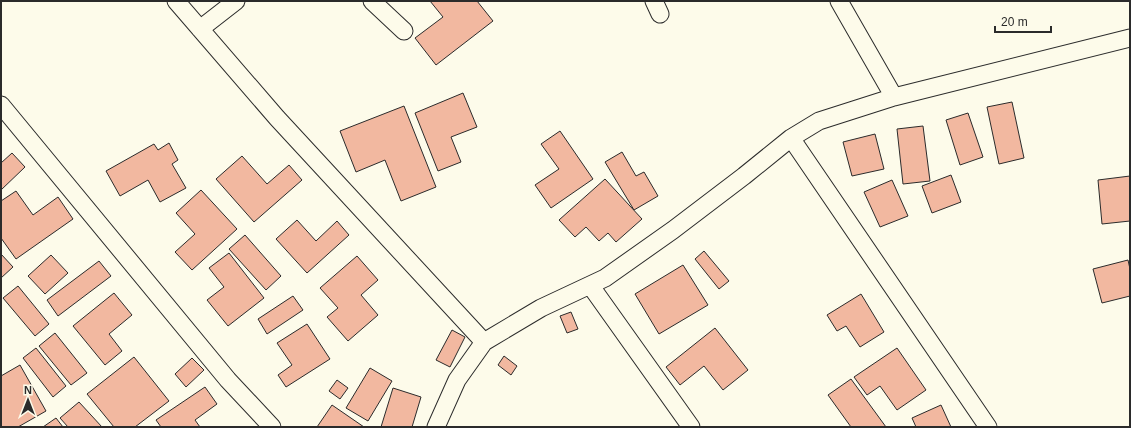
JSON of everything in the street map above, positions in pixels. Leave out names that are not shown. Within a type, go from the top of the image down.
[{"type":"street","points":[[176,1],[277,118],[484,342]]},
{"type":"street","points":[[200,29],[236,1]]},
{"type":"street","points":[[372,1],[404,30]]},
{"type":"street","points":[[839,1],[894,97]]},
{"type":"street","points":[[436,427],[457,380],[484,342],[542,308],[605,278],[673,230],[791,138],[819,121],[894,97],[1130,38]]},
{"type":"street","points":[[1,105],[228,380],[272,427]]},
{"type":"street","points":[[791,138],[988,427]]},
{"type":"street","points":[[590,285],[691,427]]},
{"type":"building","points":[[430,1],[477,1],[493,21],[436,65],[415,38],[443,17]]},
{"type":"building","points":[[463,93],[477,127],[451,137],[461,162],[438,171],[415,113]]},
{"type":"building","points":[[1012,102],[1024,158],[999,164],[987,107]]},
{"type":"building","points":[[404,106],[436,187],[401,201],[385,160],[356,172],[340,131]]},
{"type":"building","points":[[968,113],[983,157],[960,165],[946,120]]},
{"type":"building","points":[[923,126],[930,181],[903,184],[897,129]]},
{"type":"building","points":[[560,131],[593,179],[551,208],[535,185],[559,169],[541,144]]},
{"type":"building","points":[[875,134],[884,169],[852,176],[843,142]]},
{"type":"building","points":[[169,143],[178,160],[172,164],[186,188],[160,202],[148,180],[120,196],[106,171],[154,144],[158,150]]},
{"type":"building","points":[[622,152],[636,176],[644,172],[658,196],[634,210],[605,162]]},
{"type":"building","points":[[12,153],[25,167],[1,190],[1,163]]},
{"type":"building","points":[[242,156],[267,184],[289,165],[302,180],[254,222],[216,179]]},
{"type":"building","points":[[951,175],[961,202],[932,213],[922,186]]},
{"type":"building","points":[[1130,176],[1130,221],[1102,224],[1098,180]]},
{"type":"building","points":[[605,179],[642,219],[616,242],[608,233],[599,241],[586,227],[575,237],[559,220]]},
{"type":"building","points":[[892,180],[908,216],[880,227],[864,192]]},
{"type":"building","points":[[201,190],[237,229],[192,270],[175,252],[195,234],[176,213]]},
{"type":"building","points":[[16,191],[33,215],[58,197],[73,219],[16,259],[1,238],[1,201]]},
{"type":"building","points":[[297,220],[316,241],[337,221],[349,235],[307,273],[276,239]]},
{"type":"building","points":[[245,235],[281,276],[266,290],[229,249]]},
{"type":"building","points":[[704,251],[729,281],[719,289],[695,259]]},
{"type":"building","points":[[229,253],[264,298],[228,326],[207,300],[224,287],[209,268]]},
{"type":"building","points":[[1,254],[13,267],[1,278]]},
{"type":"building","points":[[51,255],[68,273],[45,294],[28,276]]},
{"type":"building","points":[[357,256],[378,280],[361,295],[378,315],[348,341],[327,317],[338,308],[320,288]]},
{"type":"building","points":[[1128,260],[1130,269],[1130,296],[1102,303],[1093,269]]},
{"type":"building","points":[[99,261],[111,276],[58,316],[47,300]]},
{"type":"building","points":[[683,265],[708,305],[659,334],[635,294]]},
{"type":"building","points":[[18,286],[49,324],[35,336],[3,298]]},
{"type":"building","points":[[114,293],[132,315],[109,334],[122,351],[105,365],[73,326]]},
{"type":"building","points":[[861,294],[884,332],[860,347],[846,326],[837,331],[827,315]]},
{"type":"building","points":[[293,296],[303,310],[267,334],[258,319]]},
{"type":"building","points":[[571,312],[578,329],[567,333],[560,316]]},
{"type":"building","points":[[307,324],[330,359],[286,387],[278,375],[292,365],[277,343]]},
{"type":"building","points":[[715,328],[748,370],[723,390],[704,366],[680,385],[666,367]]},
{"type":"building","points":[[452,330],[465,337],[450,367],[436,360]]},
{"type":"building","points":[[55,333],[87,373],[71,385],[39,346]]},
{"type":"building","points":[[36,348],[66,386],[53,397],[23,358]]},
{"type":"building","points":[[897,348],[926,390],[897,410],[880,386],[867,395],[854,377]]},
{"type":"building","points":[[504,356],[517,366],[511,375],[498,365]]},
{"type":"building","points":[[134,357],[169,401],[135,427],[114,427],[87,394]]},
{"type":"building","points":[[192,358],[204,370],[186,387],[175,374]]},
{"type":"building","points":[[20,365],[46,411],[18,427],[1,427],[1,376]]},
{"type":"building","points":[[370,368],[392,381],[368,421],[346,408]]},
{"type":"building","points":[[851,379],[886,427],[851,427],[828,395]]},
{"type":"building","points":[[337,380],[348,388],[340,399],[329,391]]},
{"type":"building","points":[[205,387],[217,404],[195,420],[200,427],[161,427],[156,420]]},
{"type":"building","points":[[393,388],[421,397],[412,427],[381,427]]},
{"type":"building","points":[[79,402],[102,427],[68,427],[60,418]]},
{"type":"building","points":[[332,405],[364,427],[317,427]]},
{"type":"building","points":[[941,405],[951,427],[916,427],[912,418]]},
{"type":"building","points":[[56,418],[63,427],[43,427]]}]
